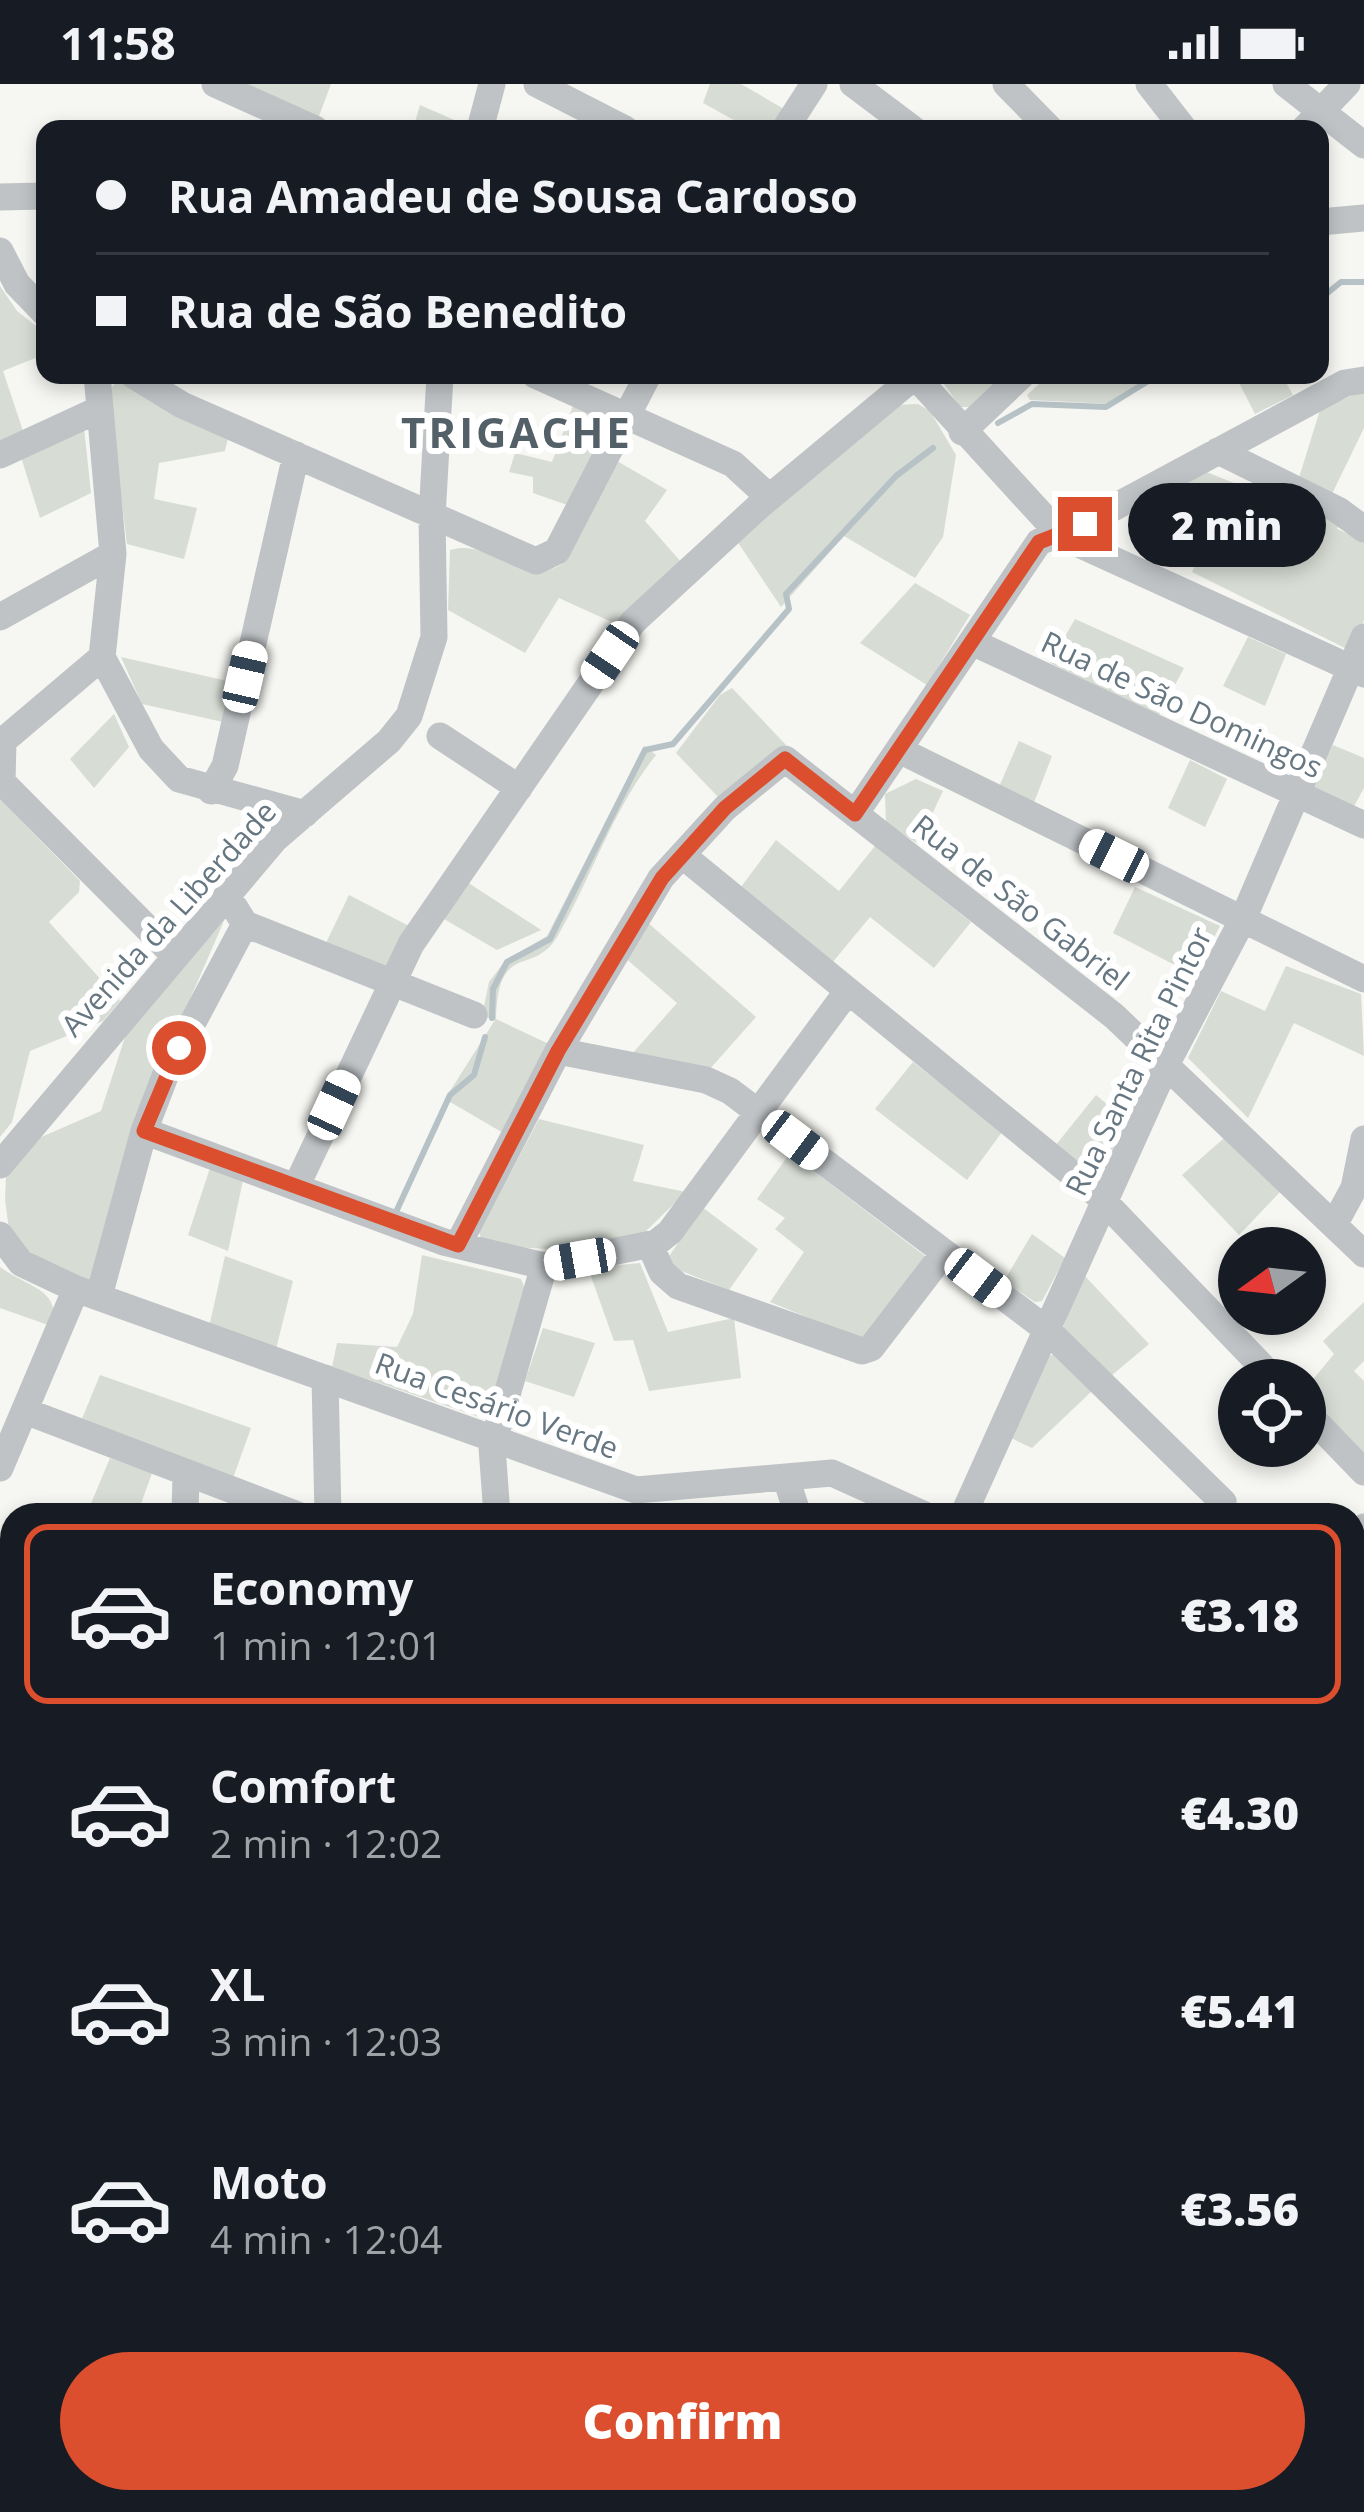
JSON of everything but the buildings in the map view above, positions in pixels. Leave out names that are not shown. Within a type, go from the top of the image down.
[{"type":"street","points":[[482,120],[492,84]]},
{"type":"street","points":[[537,84],[607,120]]},
{"type":"street","points":[[791,120],[814,84]]},
{"type":"street","points":[[853,84],[902,120]]},
{"type":"street","points":[[1006,84],[1041,120]]},
{"type":"street","points":[[1149,84],[1177,120]]},
{"type":"street","points":[[1286,84],[1311,120],[1347,84]]},
{"type":"street","points":[[221,85],[296,120]]},
{"type":"street","points":[[1329,128],[1364,145]]},
{"type":"street","points":[[0,197],[36,196]]},
{"type":"street","points":[[1329,221],[1364,218]]},
{"type":"street","points":[[0,251],[16,284],[36,304]]},
{"type":"street","points":[[855,814],[1039,542],[1085,524],[1345,383],[1364,380]]},
{"type":"street","points":[[98,384],[113,554],[102,657],[151,749],[179,778],[305,814]]},
{"type":"street","points":[[148,384],[182,405],[432,517],[526,557],[548,559],[581,512],[643,384]]},
{"type":"street","name":"Avenida da Liberdade","points":[[0,1165],[275,839],[389,741],[409,716],[434,637],[432,517],[439,384]]},
{"type":"street","points":[[556,384],[733,464],[769,497]]},
{"type":"street","points":[[296,1186],[389,983],[632,622],[769,497],[904,384]]},
{"type":"street","points":[[922,384],[1056,532],[1358,672]]},
{"type":"street","points":[[962,432],[1013,384]]},
{"type":"street","points":[[0,455],[100,409]]},
{"type":"street","points":[[1218,452],[1338,510],[1364,529]]},
{"type":"street","points":[[212,791],[225,766],[296,455]]},
{"type":"street","points":[[0,617],[113,554]]},
{"type":"street","name":"Rua Santa Rita Pintor","points":[[969,1503],[1107,1205],[1167,1063],[1243,919],[1297,794],[1358,672],[1364,637]]},
{"type":"street","name":"Rua de São Domingos","points":[[972,642],[1364,825]]},
{"type":"street","points":[[102,657],[3,741],[2,782],[174,955]]},
{"type":"street","points":[[440,736],[519,788]]},
{"type":"street","points":[[899,750],[1364,979]]},
{"type":"street","name":"Rua de São Gabriel","points":[[682,855],[725,808],[785,759],[1167,1063],[1364,1254]]},
{"type":"street","points":[[458,1245],[558,1051],[662,878],[682,855],[1107,1205],[1255,1359]]},
{"type":"street","points":[[228,895],[245,924],[474,1015]]},
{"type":"street","points":[[0,1468],[88,1293],[167,1071],[245,924]]},
{"type":"street","points":[[144,1131],[458,1245],[544,1266],[650,1244],[670,1232],[847,992]]},
{"type":"street","points":[[558,1051],[706,1080],[758,1112],[1046,1329],[1223,1503]]},
{"type":"street","points":[[1335,1223],[1354,1188],[1364,1139]]},
{"type":"street","points":[[0,1235],[21,1264],[88,1293],[325,1378],[328,1503]]},
{"type":"street","points":[[650,1244],[662,1272],[678,1286],[862,1351],[871,1348],[944,1252]]},
{"type":"street","points":[[495,1503],[490,1461],[494,1437],[544,1266]]},
{"type":"street","name":"Rua Cesário Verde","points":[[325,1378],[494,1437],[639,1503],[832,1473],[898,1503]]},
{"type":"street","points":[[25,1411],[264,1503]]},
{"type":"street","points":[[1326,1433],[1364,1472]]},
{"type":"street","points":[[185,1503],[186,1475]]},
{"type":"street","points":[[786,1478],[794,1503]]},
{"type":"shaded area","points":[[236,84],[331,84],[318,120],[308,120]]},
{"type":"shaded area","points":[[710,84],[741,84],[784,109],[776,120],[734,120],[703,103]]},
{"type":"shaded area","points":[[420,105],[454,120],[416,120]]},
{"type":"shaded area","points":[[0,286],[17,311],[36,326],[36,358],[3,371],[24,434],[0,445]]},
{"type":"shaded area","points":[[115,384],[123,384],[228,438],[225,451],[159,463],[154,499],[197,508],[184,559],[127,544],[108,392]]},
{"type":"shaded area","points":[[944,384],[997,384],[971,407],[960,407]]},
{"type":"shaded area","points":[[1039,384],[1144,384],[1111,404],[1030,400],[1027,395]]},
{"type":"shaded area","points":[[1240,384],[1287,384],[1293,395],[1255,414]]},
{"type":"shaded area","points":[[1364,390],[1364,428],[1331,496],[1298,481],[1320,410]]},
{"type":"shaded area","points":[[918,404],[930,411],[956,455],[943,537],[915,578],[844,536],[781,607],[737,541],[897,405]]},
{"type":"shaded area","points":[[573,406],[600,417],[606,432],[570,506],[533,493],[533,477],[509,472],[515,453],[552,462]]},
{"type":"shaded area","points":[[84,428],[91,493],[40,518],[21,457]]},
{"type":"shaded area","points":[[617,461],[667,490],[645,521],[682,563],[616,624],[559,598],[525,653],[448,610],[450,550],[479,550],[533,571],[562,564]]},
{"type":"shaded area","points":[[1204,471],[1274,499],[1283,489],[1341,518],[1337,529],[1364,541],[1364,620],[1351,651],[1192,572],[1212,526],[1155,502]]},
{"type":"shaded area","points":[[915,583],[970,615],[927,685],[860,643]]},
{"type":"shaded area","points":[[1075,619],[1184,668],[1158,717],[1050,663]]},
{"type":"shaded area","points":[[1248,637],[1286,654],[1265,706],[1223,686]]},
{"type":"shaded area","points":[[121,657],[232,682],[223,722],[142,704]]},
{"type":"shaded area","points":[[732,688],[786,745],[720,799],[676,753],[720,695]]},
{"type":"shaded area","points":[[114,714],[129,747],[94,788],[70,759]]},
{"type":"shaded area","points":[[1019,741],[1052,756],[1033,805],[998,789]]},
{"type":"shaded area","points":[[1333,745],[1364,758],[1364,788],[1353,808],[1310,790]]},
{"type":"shaded area","points":[[644,746],[656,755],[627,798],[557,937],[548,949],[518,963],[503,978],[496,1019],[551,1045],[505,1134],[445,1099],[495,1020],[482,1016],[489,982],[505,961],[547,936]]},
{"type":"shaded area","points":[[1190,760],[1227,779],[1205,827],[1168,808]]},
{"type":"shaded area","points":[[916,779],[943,791],[918,844],[886,823],[885,794]]},
{"type":"shaded area","points":[[0,799],[80,881],[79,892],[49,922],[120,1001],[103,1021],[30,1051],[12,1122],[0,1137]]},
{"type":"shaded area","points":[[776,840],[839,891],[875,846],[971,922],[934,968],[870,917],[832,963],[741,887]]},
{"type":"shaded area","points":[[467,882],[541,930],[497,950],[444,919]]},
{"type":"shaded area","points":[[1135,887],[1220,926],[1194,975],[1113,933]]},
{"type":"shaded area","points":[[349,895],[411,927],[384,971],[325,945]]},
{"type":"shaded area","points":[[224,921],[146,1100],[93,1282],[32,1257],[9,1230],[6,1176],[30,1142],[101,1111],[127,1031]]},
{"type":"shaded area","points":[[647,922],[756,1017],[708,1071],[632,1054],[677,1003],[623,956]]},
{"type":"shaded area","points":[[1286,966],[1361,994],[1364,1056],[1294,1023],[1248,1118],[1188,1058],[1221,991],[1265,1011]]},
{"type":"shaded area","points":[[913,1062],[1002,1132],[967,1180],[875,1109]]},
{"type":"shaded area","points":[[1096,1095],[1129,1123],[1101,1184],[1055,1146]]},
{"type":"shaded area","points":[[539,1119],[644,1145],[633,1181],[686,1192],[641,1236],[550,1249],[484,1246],[479,1232]]},
{"type":"shaded area","points":[[1231,1132],[1280,1192],[1247,1227],[1231,1227],[1182,1175]]},
{"type":"shaded area","points":[[790,1153],[925,1256],[863,1340],[770,1302],[804,1252],[775,1229],[785,1218],[757,1199]]},
{"type":"shaded area","points":[[210,1168],[243,1180],[228,1251],[188,1235]]},
{"type":"shaded area","points":[[702,1207],[758,1249],[729,1290],[674,1268],[668,1258]]},
{"type":"shaded area","points":[[1032,1234],[1065,1258],[1042,1301],[1035,1302],[1004,1281]]},
{"type":"shaded area","points":[[422,1255],[521,1279],[526,1291],[488,1420],[332,1367],[337,1343],[397,1347],[413,1314]]},
{"type":"shaded area","points":[[225,1256],[293,1281],[276,1349],[209,1327]]},
{"type":"shaded area","points":[[640,1263],[668,1332],[734,1318],[741,1378],[649,1391],[633,1340],[614,1341],[588,1268]]},
{"type":"shaded area","points":[[0,1267],[47,1297],[54,1314],[51,1326],[0,1308]]},
{"type":"shaded area","points":[[1082,1273],[1149,1344],[1105,1381],[1061,1334]]},
{"type":"shaded area","points":[[1364,1302],[1364,1361],[1354,1371],[1364,1381],[1364,1455],[1326,1418],[1326,1364],[1334,1354],[1323,1341]]},
{"type":"shaded area","points":[[543,1328],[595,1343],[574,1397],[525,1381]]},
{"type":"shaded area","points":[[1057,1353],[1093,1390],[1032,1448],[1011,1438],[1049,1356]]},
{"type":"shaded area","points":[[100,1375],[251,1428],[233,1478],[81,1421]]},
{"type":"shaded area","points":[[110,1458],[152,1473],[141,1503],[91,1503]]},
{"type":"waterway","points":[[1329,292],[1341,282],[1364,282]]},
{"type":"waterway","points":[[998,423],[1032,404],[1106,407],[1143,384]]},
{"type":"waterway","points":[[492,1018],[493,989],[507,962],[550,939],[645,750],[673,744],[789,609],[786,594],[896,476],[933,448]]},
{"type":"waterway","points":[[396,1212],[450,1095],[474,1075],[485,1037]]},
{"type":"district","name":"TRIGACHE","points":[[517,431]]},
{"type":"route","points":[[179,1048],[144,1131],[458,1245],[558,1051],[662,878],[725,808],[785,759],[855,814],[1039,542],[1085,524]]}]
